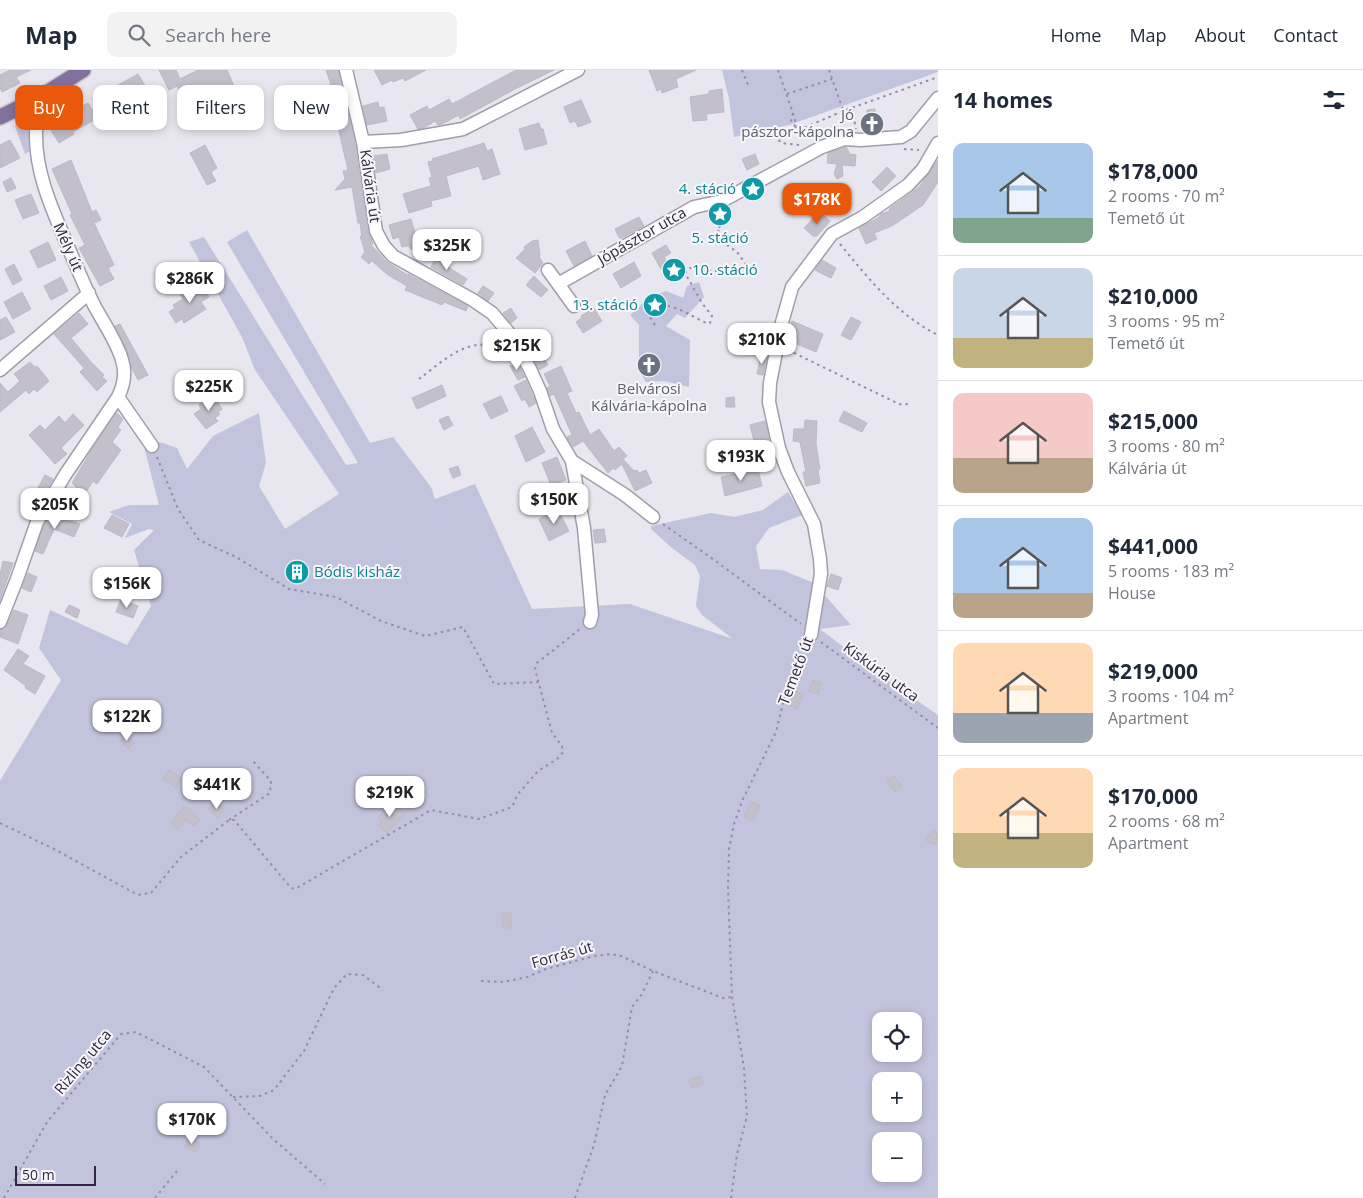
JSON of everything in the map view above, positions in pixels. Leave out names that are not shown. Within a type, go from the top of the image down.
[{"type":"main road","points":[[59,85],[83,70]]},
{"type":"main road","points":[[0,117],[15,110]]},
{"type":"street","name":"Kálvária út","points":[[346,70],[363,142],[372,213],[376,231],[384,246],[394,256],[408,265],[473,300],[492,313],[509,333],[520,351],[540,391],[553,428],[572,461],[584,528],[591,618]]},
{"type":"street","points":[[363,142],[401,140],[463,129],[578,70]]},
{"type":"street","name":"Jópásztor utca","points":[[558,284],[694,207],[722,201],[787,165],[844,138],[860,140],[901,137],[910,131],[938,98]]},
{"type":"street","name":"Mély út","points":[[0,622],[37,522],[65,475],[118,396],[124,375],[122,358],[89,293],[47,200],[38,162],[36,130]]},
{"type":"street","name":"Temető út","points":[[811,635],[819,586],[820,559],[814,524],[788,472],[779,448],[769,402],[770,383],[780,326],[792,288],[832,234],[862,217],[908,185],[923,168],[938,143]]},
{"type":"street","points":[[548,270],[574,306]]},
{"type":"street","points":[[0,370],[89,293]]},
{"type":"street","points":[[118,396],[152,446]]},
{"type":"street","name":"Kálvária út","points":[[572,461],[625,495],[653,517]]},
{"type":"path","points":[[742,70],[748,87]]},
{"type":"path","points":[[778,70],[793,114],[796,132]]},
{"type":"path","points":[[829,70],[843,111]]},
{"type":"path","points":[[803,145],[781,143],[778,140],[843,111],[938,77]]},
{"type":"path","points":[[786,94],[832,79]]},
{"type":"path","points":[[656,325],[647,310],[650,307],[667,304],[706,323],[710,322],[712,316],[702,303],[685,273],[690,268],[742,274],[748,267],[737,252],[720,240],[717,232],[721,229],[705,205]]},
{"type":"path","points":[[832,234],[873,284],[891,302],[910,319],[938,335]]},
{"type":"path","points":[[419,379],[443,360],[470,346],[488,344],[496,346],[509,354],[520,351]]},
{"type":"path","points":[[777,345],[898,404],[910,403]]},
{"type":"path","points":[[152,446],[178,509],[199,540],[236,556],[289,589],[336,597],[381,621],[425,636],[463,627],[494,684],[538,682]]},
{"type":"path","name":"Kiskúria utca","points":[[653,517],[717,562],[799,623],[811,635],[938,728]]},
{"type":"path","points":[[229,820],[234,820],[291,888],[295,889],[432,810],[479,819],[512,807],[518,794],[538,771],[563,752],[562,746],[552,732],[538,682],[535,669],[536,663],[591,618]]},
{"type":"path","name":"Temető út","points":[[731,1198],[737,1154],[747,1116],[744,1068],[732,997],[728,888],[729,849],[734,824],[743,799],[776,732],[783,703],[811,635]]},
{"type":"path","points":[[0,823],[54,849],[138,895],[145,895],[151,893],[181,857],[229,820],[270,793],[271,780],[252,760]]},
{"type":"path","name":"Forrás út","points":[[481,982],[504,982],[527,977],[556,966],[594,956],[611,954],[621,956],[653,971],[723,998],[732,997]]},
{"type":"path","points":[[575,1198],[594,1145],[605,1095],[622,1066],[632,1007],[642,994],[653,971]]},
{"type":"path","points":[[233,1097],[260,1096],[274,1090],[304,1051],[334,988],[347,974],[363,975],[383,990]]},
{"type":"path","name":"Rizling utca","points":[[4,1198],[47,1122],[121,1034],[136,1032],[204,1067],[273,1139],[324,1184]]},
{"type":"path","points":[[155,1198],[177,1171]]},
{"type":"shaded area","points":[[722,70],[938,70],[938,72],[789,125],[734,137],[729,99]]},
{"type":"shaded area","points":[[16,130],[28,130],[30,151],[25,154]]},
{"type":"shaded area","points":[[247,230],[370,443],[393,437],[431,487],[435,499],[475,484],[532,609],[630,604],[733,639],[702,615],[696,606],[700,576],[695,565],[672,548],[651,529],[651,526],[711,513],[734,517],[763,510],[788,492],[802,515],[769,528],[756,546],[760,569],[782,570],[814,583],[851,625],[820,629],[886,679],[938,715],[938,1198],[0,1198],[0,781],[61,680],[39,648],[50,610],[127,645],[151,606],[134,550],[154,530],[149,529],[125,538],[132,524],[109,512],[129,505],[159,505],[142,439],[177,448],[187,469],[213,436],[259,413],[266,463],[259,486],[285,529],[339,494],[255,370],[242,337],[189,242],[204,237],[346,465],[358,463],[227,242]]},
{"type":"shaded area","points":[[699,282],[704,297],[685,318],[677,314],[666,326],[690,340],[689,387],[664,381],[646,382],[641,374],[639,362],[639,325],[630,315],[648,298],[666,291],[683,298],[687,286]]},
{"type":"building","points":[[10,70],[31,70],[16,77],[20,83],[2,92],[0,75]]},
{"type":"building","points":[[159,70],[176,70],[180,79],[198,70],[227,70],[234,85],[177,85],[169,90]]},
{"type":"building","points":[[326,70],[338,70],[341,85],[331,85]]},
{"type":"building","points":[[374,70],[426,70],[405,81],[403,78],[393,82],[392,80],[382,85]]},
{"type":"building","points":[[516,70],[554,70],[460,119],[459,115],[442,124],[438,125],[435,121],[424,128],[418,129],[410,115],[427,106],[429,110],[449,99],[452,104]]},
{"type":"building","points":[[649,70],[696,70],[676,79],[678,87],[662,93],[661,89],[657,91]]},
{"type":"building","points":[[138,74],[145,85],[118,85]]},
{"type":"building","points":[[722,89],[724,112],[706,114],[707,120],[693,121],[690,97],[709,94],[709,91]]},
{"type":"building","points":[[581,100],[591,122],[578,127],[575,121],[570,123],[564,107]]},
{"type":"building","points":[[378,102],[379,108],[384,107],[387,121],[367,125],[363,106]]},
{"type":"building","points":[[88,103],[92,110],[93,121],[83,126],[83,106]]},
{"type":"building","name":"Jó pásztor-kápolna","points":[[875,109],[875,117],[880,117],[880,130],[863,131],[863,117],[867,117],[867,110]]},
{"type":"building","points":[[348,114],[355,144],[368,232],[373,244],[371,245],[387,262],[409,276],[408,274],[468,306],[466,311],[444,302],[442,305],[405,290],[407,286],[388,275],[372,261],[369,264],[361,257],[365,252],[360,236],[362,237],[352,187],[335,190],[345,179],[343,171],[348,170],[339,130],[348,130]]},
{"type":"building","points":[[539,123],[541,129],[543,129],[547,144],[525,150],[519,129]]},
{"type":"building","points":[[51,130],[77,130],[73,132],[74,134],[59,143]]},
{"type":"building","points":[[10,140],[20,158],[0,168],[0,145]]},
{"type":"building","points":[[484,143],[487,151],[492,149],[500,174],[483,180],[479,166],[446,176],[451,196],[431,201],[432,206],[409,213],[403,194],[431,186],[429,178],[432,177],[428,162],[433,161],[432,159]]},
{"type":"building","points":[[205,145],[217,168],[211,172],[216,181],[207,185],[190,153]]},
{"type":"building","points":[[846,147],[850,154],[856,155],[855,166],[842,165],[843,176],[837,179],[834,174],[837,164],[827,163],[828,153]]},
{"type":"building","points":[[387,154],[390,169],[376,173],[373,156]]},
{"type":"building","points":[[755,154],[759,164],[747,170],[742,159]]},
{"type":"building","points":[[71,160],[92,212],[96,210],[101,220],[94,223],[114,265],[108,268],[114,279],[100,286],[79,248],[85,245],[70,215],[72,214],[52,169]]},
{"type":"building","points":[[938,160],[938,182],[923,205],[892,226],[874,233],[877,239],[866,244],[859,228],[878,218],[881,214],[890,211],[889,209],[919,187]]},
{"type":"building","points":[[887,167],[896,176],[881,191],[872,182]]},
{"type":"building","points":[[11,178],[16,188],[7,192],[3,182]]},
{"type":"building","points":[[31,194],[39,213],[23,219],[15,200]]},
{"type":"building","points":[[821,213],[830,221],[817,236],[813,236],[804,228],[817,214],[819,216]]},
{"type":"building","points":[[639,217],[644,226],[620,239],[615,229]]},
{"type":"building","points":[[411,219],[415,233],[427,244],[417,255],[408,246],[402,247],[399,237],[393,239],[389,225]]},
{"type":"building","points":[[538,240],[539,257],[543,263],[535,273],[516,258],[525,249],[524,247],[532,241]]},
{"type":"building","points":[[585,241],[592,256],[574,266],[566,251]]},
{"type":"building","points":[[48,242],[56,260],[38,268],[30,251]]},
{"type":"building","points":[[666,245],[671,253],[664,257],[668,265],[661,269],[652,253]]},
{"type":"building","points":[[436,256],[448,262],[446,266],[467,279],[463,285],[431,267]]},
{"type":"building","points":[[822,260],[836,268],[831,278],[815,270]]},
{"type":"building","points":[[634,262],[641,276],[621,288],[613,274]]},
{"type":"building","points":[[14,264],[22,280],[13,285],[5,269]]},
{"type":"building","points":[[534,276],[548,290],[541,297],[526,285]]},
{"type":"building","points":[[61,277],[68,291],[51,300],[44,286]]},
{"type":"building","points":[[202,284],[209,297],[201,302],[206,309],[184,323],[182,319],[176,323],[169,312],[175,308],[173,305],[183,299],[180,294],[192,287],[193,290]]},
{"type":"building","points":[[483,286],[494,293],[488,301],[478,293]]},
{"type":"building","points":[[22,292],[31,309],[13,319],[4,302]]},
{"type":"building","points":[[511,308],[517,318],[511,323],[503,313]]},
{"type":"building","points":[[594,308],[602,321],[583,333],[576,322],[582,318],[581,316]]},
{"type":"building","points":[[79,313],[88,324],[71,338],[104,375],[102,377],[107,381],[97,391],[80,372],[84,368],[54,334]]},
{"type":"building","points":[[6,317],[15,332],[0,340],[0,320]]},
{"type":"building","points":[[851,317],[861,322],[851,340],[841,335]]},
{"type":"building","points":[[792,321],[823,334],[816,352],[797,344],[798,339],[788,334]]},
{"type":"building","points":[[120,324],[148,375],[138,380],[132,369],[127,350],[115,326]]},
{"type":"building","points":[[534,345],[541,359],[544,358],[548,365],[539,370],[527,349]]},
{"type":"building","points":[[761,355],[767,356],[763,375],[757,374]]},
{"type":"building","points":[[30,362],[35,367],[37,366],[49,381],[37,392],[34,389],[29,394],[26,390],[0,412],[0,383],[8,392],[20,381],[14,374]]},
{"type":"building","points":[[517,363],[525,377],[518,380],[510,366]]},
{"type":"building","points":[[561,366],[572,391],[567,393],[576,413],[579,412],[590,435],[599,429],[614,451],[619,447],[627,456],[623,459],[634,471],[637,470],[639,473],[646,470],[652,483],[635,491],[622,464],[615,470],[613,468],[608,473],[583,441],[573,447],[567,437],[572,435],[554,394],[550,396],[547,388],[550,386],[544,374]]},
{"type":"building","points":[[526,380],[536,403],[529,407],[525,399],[522,401],[514,386]]},
{"type":"building","points":[[442,385],[446,396],[417,409],[412,398]]},
{"type":"building","points":[[213,395],[222,409],[215,418],[218,421],[206,429],[194,414],[201,409],[199,405]]},
{"type":"building","points":[[501,396],[508,411],[491,419],[483,404]]},
{"type":"building","points":[[734,397],[735,407],[726,407],[726,398]]},
{"type":"building","points":[[844,411],[867,423],[862,432],[839,421]]},
{"type":"building","points":[[117,413],[123,419],[118,427],[121,430],[112,442],[121,450],[97,484],[93,481],[84,495],[72,483]]},
{"type":"building","points":[[73,414],[84,425],[61,448],[67,454],[55,464],[29,435],[40,425],[45,430],[59,416],[65,423]]},
{"type":"building","points":[[448,416],[453,425],[444,430],[439,420]]},
{"type":"building","points":[[805,420],[817,421],[816,444],[820,469],[818,470],[820,483],[806,486],[803,472],[806,472],[800,442],[793,441],[794,429],[804,429]]},
{"type":"building","points":[[765,421],[769,441],[755,445],[750,425]]},
{"type":"building","points":[[532,427],[545,452],[526,462],[515,436]]},
{"type":"building","points":[[732,443],[737,457],[728,459],[724,446]]},
{"type":"building","points":[[557,457],[566,480],[551,485],[542,463]]},
{"type":"building","points":[[458,466],[461,475],[453,478],[449,469]]},
{"type":"building","points":[[758,469],[762,486],[725,496],[721,477]]},
{"type":"building","points":[[45,475],[53,479],[40,501],[33,497]]},
{"type":"building","points":[[558,510],[569,531],[549,541],[539,519]]},
{"type":"building","points":[[52,512],[71,522],[80,524],[74,537],[54,529],[43,554],[35,551],[44,525]]},
{"type":"building","points":[[112,515],[129,524],[122,537],[104,528]]},
{"type":"building","points":[[604,529],[606,542],[595,543],[593,530]]},
{"type":"building","points":[[3,561],[13,563],[0,600],[0,575]]},
{"type":"building","points":[[28,573],[37,577],[31,592],[22,588]]},
{"type":"building","points":[[831,574],[842,578],[838,590],[827,586]]},
{"type":"building","points":[[111,580],[122,584],[116,597],[105,593]]},
{"type":"building","points":[[121,599],[138,606],[133,618],[116,612]]},
{"type":"building","points":[[69,605],[80,610],[77,618],[65,612]]},
{"type":"building","points":[[14,610],[28,615],[18,644],[0,637],[0,630],[5,629]]},
{"type":"building","points":[[18,649],[29,656],[23,664],[45,676],[35,694],[4,670]]},
{"type":"building","points":[[813,680],[821,683],[818,694],[809,691]]},
{"type":"building","points":[[796,691],[803,694],[797,709],[789,705]]},
{"type":"building","points":[[125,735],[134,742],[129,749],[120,742]]},
{"type":"building","points":[[169,770],[182,779],[176,788],[163,779]]},
{"type":"building","points":[[409,776],[416,783],[405,793],[398,786]]},
{"type":"building","points":[[894,776],[902,786],[895,792],[887,781]]},
{"type":"building","points":[[216,801],[225,811],[218,818],[208,809]]},
{"type":"building","points":[[751,802],[760,806],[753,821],[744,817]]},
{"type":"building","points":[[395,805],[405,814],[387,833],[378,825],[382,821],[378,817],[387,807],[391,810]]},
{"type":"building","points":[[185,806],[200,819],[194,826],[186,820],[178,829],[170,823]]},
{"type":"building","points":[[933,830],[938,834],[938,839],[934,845],[926,840]]},
{"type":"building","points":[[502,913],[511,913],[511,928],[503,928]]},
{"type":"building","points":[[700,1076],[703,1084],[692,1088],[689,1080]]},
{"type":"building","points":[[188,1138],[200,1143],[196,1152],[185,1147]]},
{"type":"place","name":"Jó pásztor-kápolna","points":[[872,124]]},
{"type":"place","name":"4. stáció","points":[[753,189]]},
{"type":"place","name":"5. stáció","points":[[720,214]]},
{"type":"place","name":"10. stáció","points":[[674,270]]},
{"type":"place","name":"13. stáció","points":[[655,305]]},
{"type":"place","name":"Belvárosi Kálvária-kápolna","points":[[649,365]]},
{"type":"place","name":"Bódis kisház","points":[[297,572]]}]
